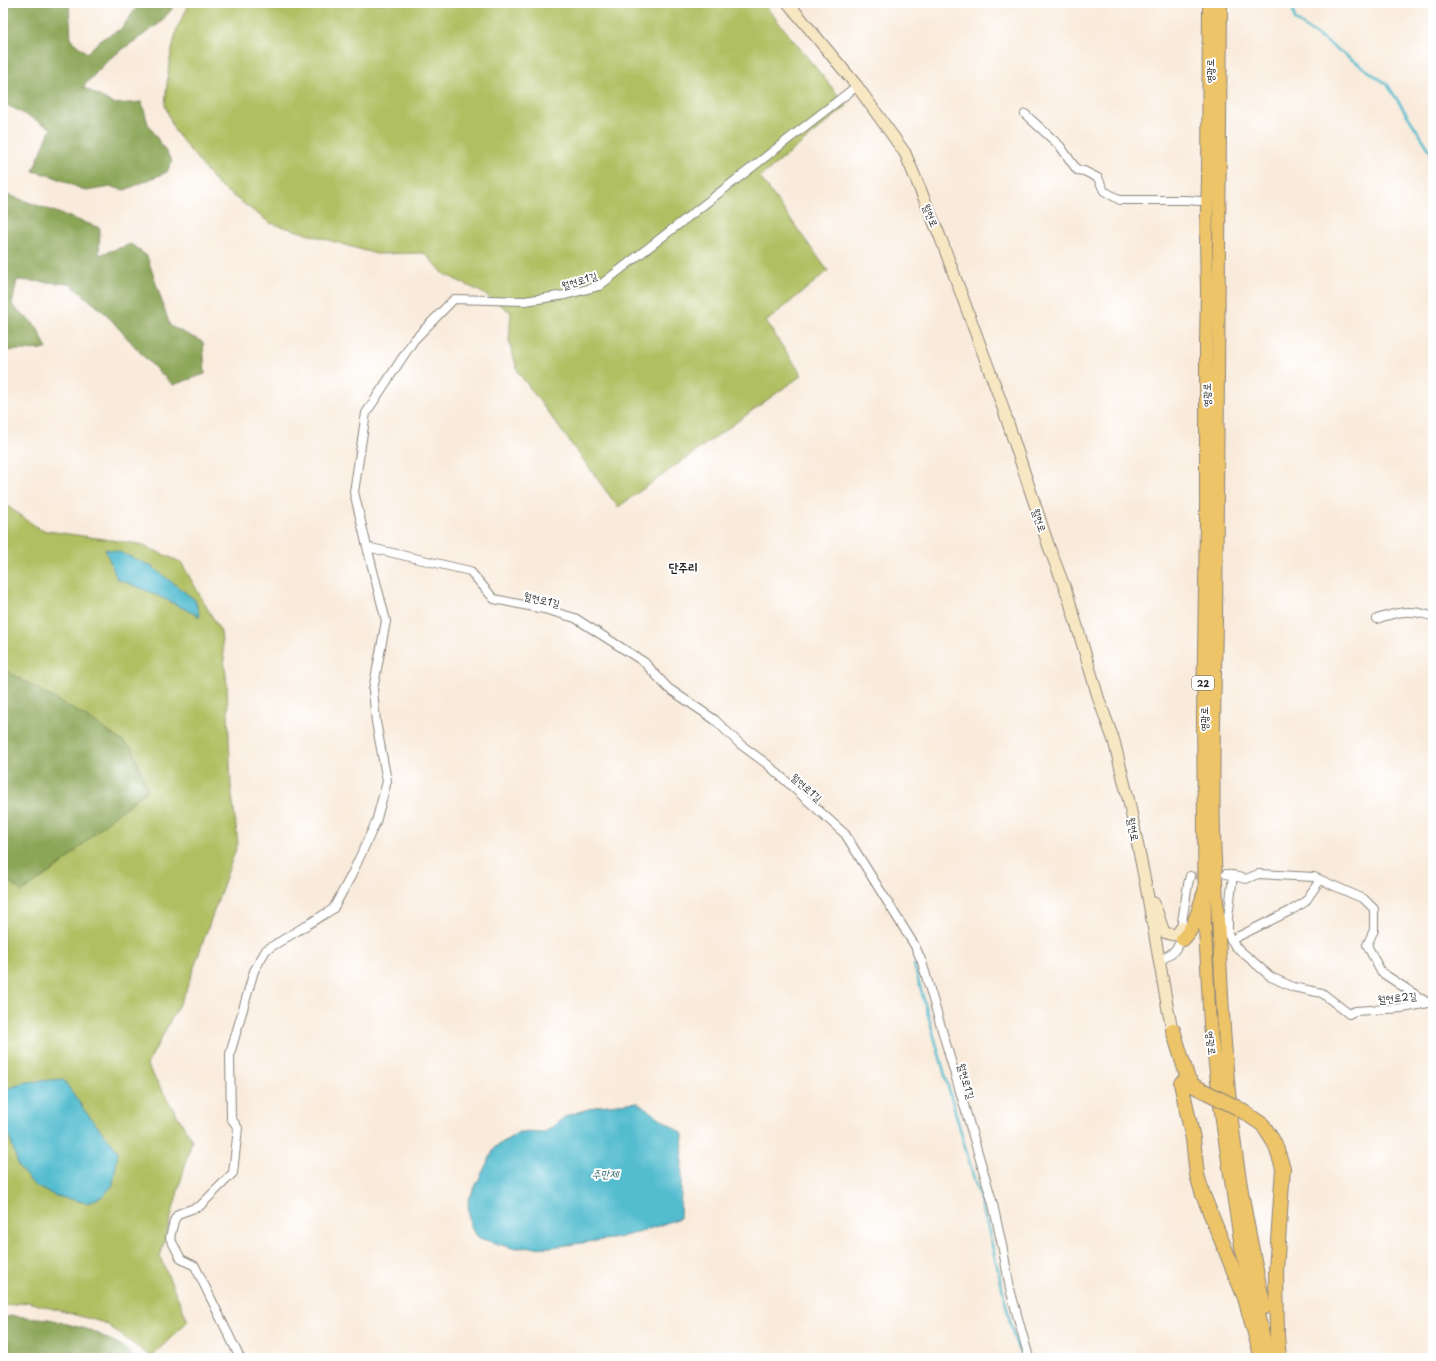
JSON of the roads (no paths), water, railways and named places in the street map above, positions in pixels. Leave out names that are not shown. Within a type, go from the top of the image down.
[{"type":"highway","points":[[1182,933],[1187,934],[1197,917],[1204,894]]},
{"type":"highway","points":[[1173,1030],[1188,1079],[1197,1175],[1245,1298],[1262,1358]]},
{"type":"highway","points":[[1188,1084],[1238,1108],[1263,1125],[1275,1144],[1283,1168],[1276,1271],[1277,1336],[1279,1358]]},
{"type":"main road","name":"영광로","points":[[1209,3],[1208,180],[1206,240],[1206,513],[1203,717],[1204,894],[1210,1025],[1223,1128],[1241,1247],[1269,1358]]},
{"type":"main road","name":"영광로","points":[[1221,3],[1214,780],[1216,885],[1227,1071],[1236,1156],[1257,1270],[1276,1358]]},
{"type":"street","name":"월현로","points":[[788,3],[856,86],[905,153],[941,239],[1000,399],[1049,547],[1068,596],[1099,700],[1114,741],[1141,860],[1168,1010],[1173,1030]]},
{"type":"street","points":[[1205,3],[1209,57]]},
{"type":"street","name":"월현로1길","points":[[856,86],[599,286],[565,296],[524,301],[454,299],[414,340],[366,413],[354,492],[367,547],[470,571],[494,599],[544,609],[575,618],[644,662],[668,688],[715,720],[740,744],[767,764],[845,834],[911,940],[922,962],[993,1204],[1010,1289],[1029,1358]]},
{"type":"street","points":[[1025,114],[1060,146],[1077,170],[1084,171],[1098,178],[1104,191],[1120,200],[1200,201]]},
{"type":"street","points":[[240,1358],[195,1266],[181,1259],[170,1238],[174,1221],[178,1214],[200,1206],[233,1173],[238,1128],[231,1118],[230,1054],[254,971],[266,950],[333,909],[351,876],[376,822],[387,781],[376,722],[373,690],[386,621],[367,547]]},
{"type":"street","points":[[1377,619],[1389,614],[1411,612],[1433,616]]},
{"type":"street","points":[[1141,860],[1164,932],[1176,935],[1182,933]]},
{"type":"street","name":"월현로2길","points":[[1258,874],[1314,877],[1320,880],[1364,899],[1374,909],[1374,930],[1367,945],[1375,963],[1381,972],[1428,1003],[1403,1008],[1355,1011],[1349,1014],[1322,993],[1293,987],[1271,977],[1235,946],[1228,934],[1230,875],[1246,879],[1258,874]]},
{"type":"street","points":[[1159,962],[1174,951],[1182,933],[1190,876]]},
{"type":"street","points":[[1231,940],[1290,912],[1305,902],[1320,880]]},
{"type":"water","points":[[105,549],[117,551],[151,566],[195,600],[200,617],[170,601],[117,579]]},
{"type":"water","points":[[63,1079],[85,1111],[118,1151],[113,1185],[103,1196],[87,1203],[56,1196],[34,1185],[19,1168],[10,1138],[3,1126],[3,1090],[27,1082]]},
{"type":"water","name":"주만제","points":[[637,1102],[683,1134],[680,1218],[618,1238],[552,1247],[512,1248],[479,1238],[470,1227],[468,1201],[495,1147],[519,1132],[544,1133],[566,1116],[598,1106]]},
{"type":"waterway","points":[[1292,3],[1295,20],[1387,84],[1433,155]]},
{"type":"waterway","points":[[914,965],[989,1232],[1014,1338],[1022,1358]]},
{"type":"tunnel","points":[[1190,876],[1210,875]]},
{"type":"district","name":"단주리","points":[[683,567]]}]
